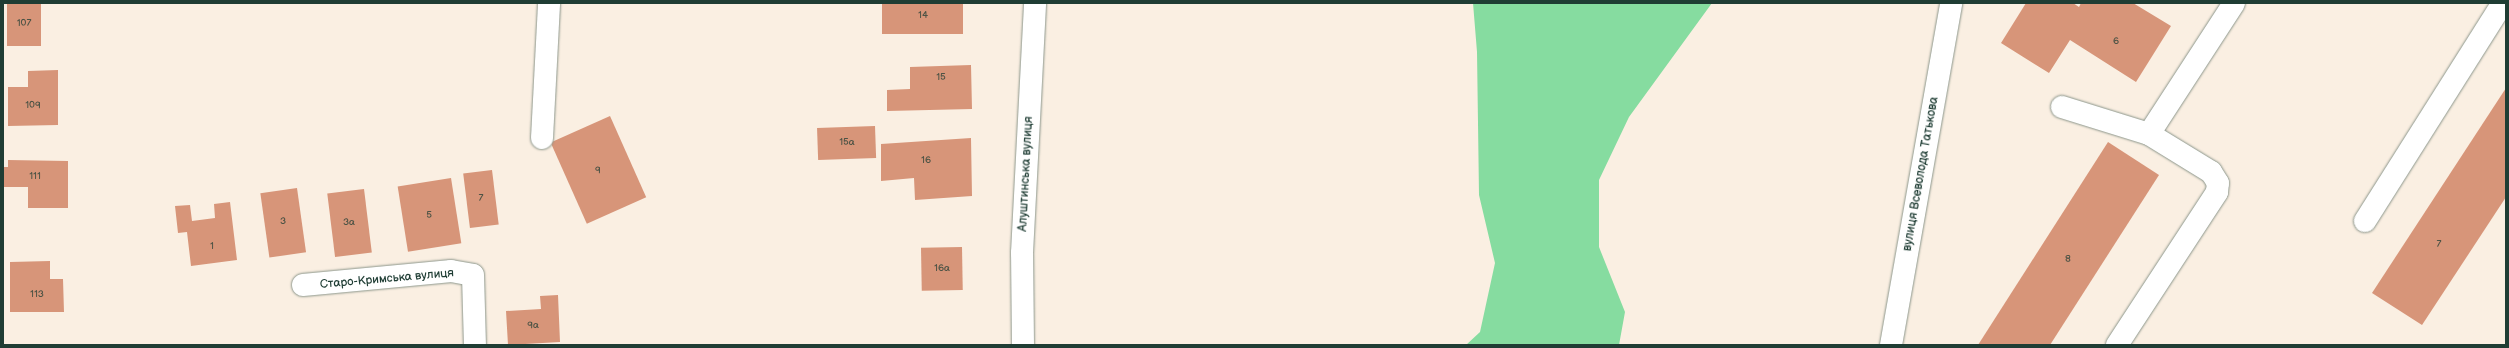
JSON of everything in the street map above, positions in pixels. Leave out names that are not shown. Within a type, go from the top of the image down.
[{"type":"street","points":[[542,138],[549,3]]},
{"type":"street","name":"Алуштинська вулиця","points":[[1023,345],[1022,253],[1035,3]]},
{"type":"street","name":"вулиця Всеволода Татькова","points":[[1891,345],[1951,3]]},
{"type":"street","points":[[2149,134],[2234,3]]},
{"type":"street","points":[[2365,221],[2502,3]]},
{"type":"street","points":[[2062,107],[2149,134],[2211,172],[2218,183],[2217,192],[2117,345]]},
{"type":"street","name":"Старо-Кримська вулиця","points":[[303,285],[452,271],[473,275],[475,345]]},
{"type":"green space","points":[[1473,3],[1712,3],[1629,117],[1599,180],[1599,247],[1625,312],[1619,345],[1466,345],[1480,332],[1495,263],[1479,195],[1477,52]]},
{"type":"building","points":[[7,3],[41,3],[41,46],[7,46]]},
{"type":"building","points":[[882,3],[963,3],[963,34],[882,34]]},
{"type":"building","points":[[2026,3],[2073,3],[2079,7],[2081,3],[2133,3],[2171,26],[2136,82],[2070,40],[2049,73],[2001,43]]},
{"type":"building","points":[[971,65],[972,109],[887,111],[887,90],[910,89],[910,67]]},
{"type":"building","points":[[58,70],[58,125],[8,126],[8,87],[28,87],[28,71]]},
{"type":"building","points":[[2506,88],[2506,197],[2422,325],[2372,293]]},
{"type":"building","points":[[610,116],[646,197],[587,224],[551,142]]},
{"type":"building","points":[[875,126],[876,158],[818,160],[817,128]]},
{"type":"building","points":[[971,138],[972,196],[915,200],[914,178],[881,181],[881,144]]},
{"type":"building","points":[[2108,142],[2159,175],[2050,345],[1978,345]]},
{"type":"building","points":[[8,160],[68,161],[68,208],[28,208],[28,187],[3,187],[3,167],[8,167]]},
{"type":"building","points":[[492,170],[499,225],[470,228],[463,174]]},
{"type":"building","points":[[451,178],[461,243],[408,252],[398,186]]},
{"type":"building","points":[[297,188],[306,252],[269,258],[260,193]]},
{"type":"building","points":[[364,189],[372,253],[335,257],[327,194]]},
{"type":"building","points":[[230,202],[237,260],[191,266],[187,232],[178,233],[175,206],[190,205],[192,221],[215,218],[214,204]]},
{"type":"building","points":[[962,247],[963,290],[922,291],[921,248]]},
{"type":"building","points":[[50,261],[50,279],[63,279],[64,312],[10,312],[10,262]]},
{"type":"building","points":[[558,295],[560,342],[508,345],[506,311],[541,309],[540,296]]}]
